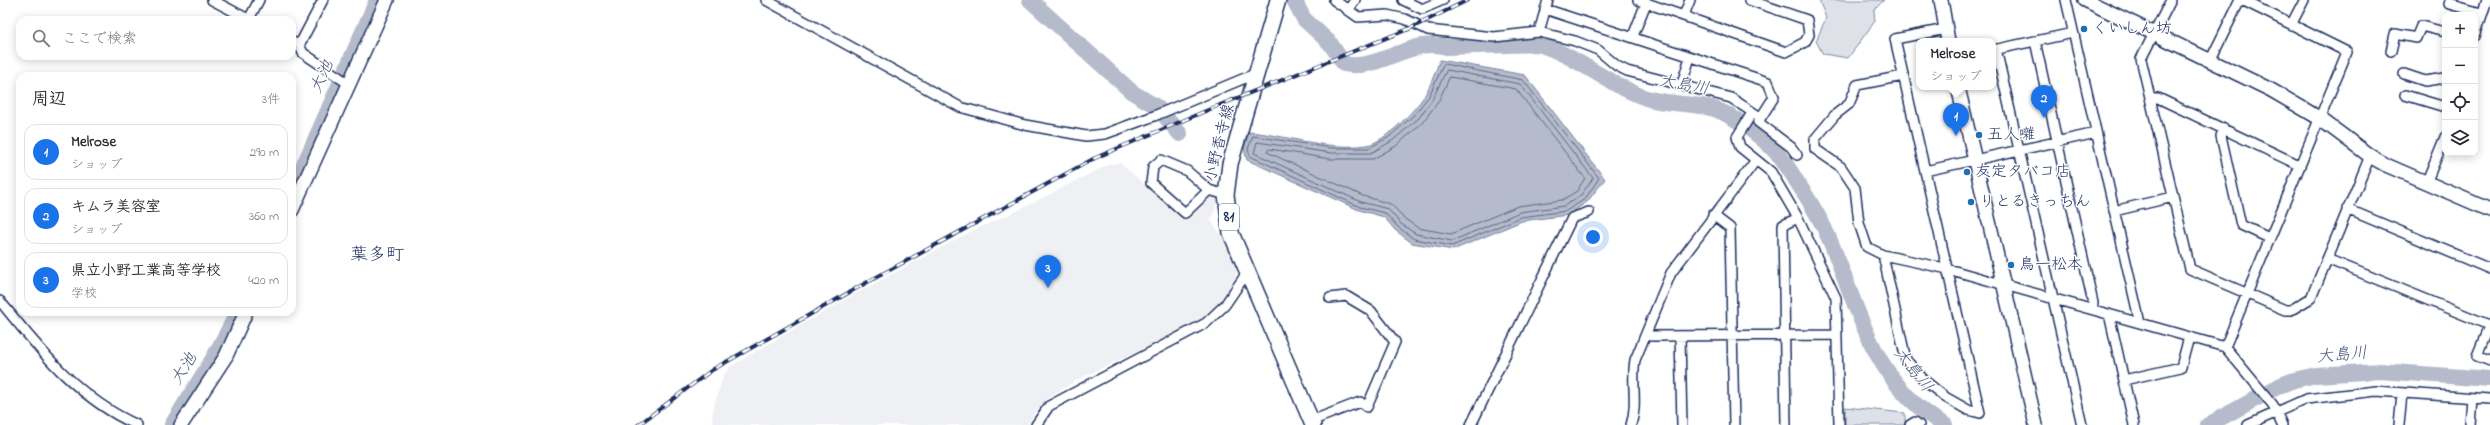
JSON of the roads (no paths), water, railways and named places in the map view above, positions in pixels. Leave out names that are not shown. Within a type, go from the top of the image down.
[{"type":"main road","name":"小野香寺線","points":[[1278,0],[1230,164],[1226,195],[1230,233],[1246,274],[1312,423]]},
{"type":"street","points":[[212,0],[242,16]]},
{"type":"street","points":[[251,16],[259,0]]},
{"type":"street","points":[[323,0],[296,43],[302,53],[349,84]]},
{"type":"street","points":[[296,201],[387,0]]},
{"type":"street","points":[[766,0],[960,107],[1025,125],[1086,136],[1105,134],[1154,116],[1256,73]]},
{"type":"street","points":[[1334,0],[1358,17],[1387,15],[1405,19],[1428,30],[1494,37],[1539,32],[1575,41],[1598,50],[1617,66],[1627,71],[1682,84],[1731,98],[1756,115],[1758,122],[1791,147],[1797,155]]},
{"type":"street","points":[[1348,11],[1355,0]]},
{"type":"street","points":[[1403,0],[1422,9],[1443,0]]},
{"type":"street","points":[[1684,15],[1690,0]]},
{"type":"street","points":[[1633,36],[1642,1],[1786,52],[1805,42],[1809,35],[1807,20],[1749,0]]},
{"type":"street","points":[[1883,255],[1906,360],[1925,381],[1945,397],[1968,410],[1980,413],[1895,39],[1947,35],[1941,0]]},
{"type":"street","points":[[2066,0],[2140,323]]},
{"type":"street","points":[[2085,0],[2104,4],[2154,34],[2271,90],[2319,118],[2370,156],[2490,210]]},
{"type":"street","points":[[2171,0],[2141,60],[2190,269],[2285,310],[2291,310],[2311,298],[2370,156]]},
{"type":"street","points":[[2210,61],[2241,0],[2347,52],[2225,347]]},
{"type":"street","points":[[2292,25],[2304,0]]},
{"type":"street","points":[[2478,24],[2487,0]]},
{"type":"street","points":[[1539,32],[1547,4],[1690,57],[1768,82],[1774,97],[1737,137],[1740,147],[1771,172],[1798,218],[1836,298],[1838,425]]},
{"type":"street","points":[[2448,4],[2481,13]]},
{"type":"street","points":[[2391,51],[2396,34],[2416,38],[2421,26],[2442,31]]},
{"type":"street","points":[[1996,49],[2073,33]]},
{"type":"street","points":[[2035,41],[2093,304],[2092,309]]},
{"type":"street","points":[[1996,53],[2082,425]]},
{"type":"street","points":[[1682,84],[1690,57]]},
{"type":"street","points":[[2404,74],[2425,81],[2442,78]]},
{"type":"street","points":[[1903,76],[1857,85],[1849,104],[1835,115],[1815,139],[1815,149],[1841,167],[1855,188],[1859,223],[1867,247],[1883,255],[1948,269],[2225,347],[2260,387],[2274,408],[2282,425]]},
{"type":"street","points":[[1959,90],[2036,425]]},
{"type":"street","points":[[2406,95],[2442,106]]},
{"type":"street","points":[[2150,98],[2158,98],[2299,165]]},
{"type":"street","points":[[2224,129],[2221,136],[2241,225],[2269,238]]},
{"type":"street","points":[[1925,171],[2096,133]]},
{"type":"street","points":[[2426,182],[2442,144]]},
{"type":"street","points":[[1209,190],[1185,213],[1151,183],[1153,167],[1161,160],[1180,168],[1209,190],[1226,195]]},
{"type":"street","points":[[1631,425],[1635,412],[1634,369],[1646,334],[1671,273],[1713,215],[1756,160]]},
{"type":"street","points":[[2114,211],[2173,197]]},
{"type":"street","points":[[2347,209],[2490,269]]},
{"type":"street","points":[[1471,425],[1572,218],[1589,212]]},
{"type":"street","points":[[1713,215],[1730,228],[1734,425]]},
{"type":"street","points":[[1786,425],[1783,225],[1798,218]]},
{"type":"street","points":[[2327,259],[2490,325],[2477,356],[2490,361]]},
{"type":"street","points":[[1036,425],[1049,406],[1206,323],[1225,305],[1246,274]]},
{"type":"street","points":[[1312,423],[1360,402],[1366,407],[1395,342],[1370,311],[1346,296],[1330,298]]},
{"type":"street","points":[[0,301],[73,384],[125,419],[137,425]]},
{"type":"street","points":[[2109,314],[2134,425]]},
{"type":"street","points":[[181,425],[226,356],[244,316]]},
{"type":"street","points":[[1646,334],[1651,336],[1837,335]]},
{"type":"street","points":[[1680,336],[1682,425]]},
{"type":"street","points":[[2124,380],[2181,367],[2189,337]]},
{"type":"street","points":[[2248,425],[2274,408],[2306,399],[2376,391],[2490,399]]},
{"type":"street","points":[[2399,425],[2402,393]]},
{"type":"street","points":[[2470,425],[2472,398]]},
{"type":"street","points":[[1910,425],[1914,422],[1919,425]]},
{"type":"water","points":[[1440,60],[1525,75],[1605,179],[1587,202],[1568,215],[1522,221],[1453,250],[1412,243],[1395,230],[1384,217],[1359,210],[1247,160],[1244,149],[1249,132],[1337,146],[1367,145],[1374,143],[1383,138],[1400,124],[1422,100],[1432,81]]},
{"type":"waterway","name":"大池","points":[[296,183],[377,0]]},
{"type":"waterway","points":[[1030,0],[1132,92],[1157,107],[1180,134]]},
{"type":"waterway","name":"大島川","points":[[1294,0],[1304,19],[1330,43],[1344,64],[1357,65],[1370,63],[1421,46],[1434,45],[1447,47],[1538,44],[1566,55],[1618,86],[1646,98],[1714,109],[1732,117],[1766,142],[1789,169],[1820,219],[1861,320],[1872,345],[1885,368],[1901,390],[1921,409],[1945,425]]},
{"type":"waterway","name":"大池","points":[[172,425],[214,357],[236,316]]},
{"type":"waterway","name":"大島川","points":[[2208,425],[2281,385],[2294,380],[2316,375],[2380,371],[2490,379]]},
{"type":"railway","points":[[1407,30],[1468,0]]},
{"type":"railway","points":[[638,425],[712,370],[864,284],[1095,158],[1215,107],[1411,28]]},
{"type":"place","name":"くいしん坊","points":[[2084,29]]},
{"type":"place","name":"キムラ美容室","points":[[2044,118]]},
{"type":"place","name":"五人囃","points":[[1979,135]]},
{"type":"place","name":"Melrose","points":[[1956,136]]},
{"type":"place","name":"友定タバコ店","points":[[1967,172]]},
{"type":"place","name":"りとるきっちん","points":[[1971,202]]},
{"type":"place","name":"鳥一松本","points":[[2011,265]]},
{"type":"place","name":"県立小野工業高等学校","points":[[1048,288]]},
{"type":"district","name":"葉多町","points":[[377,256]]}]
